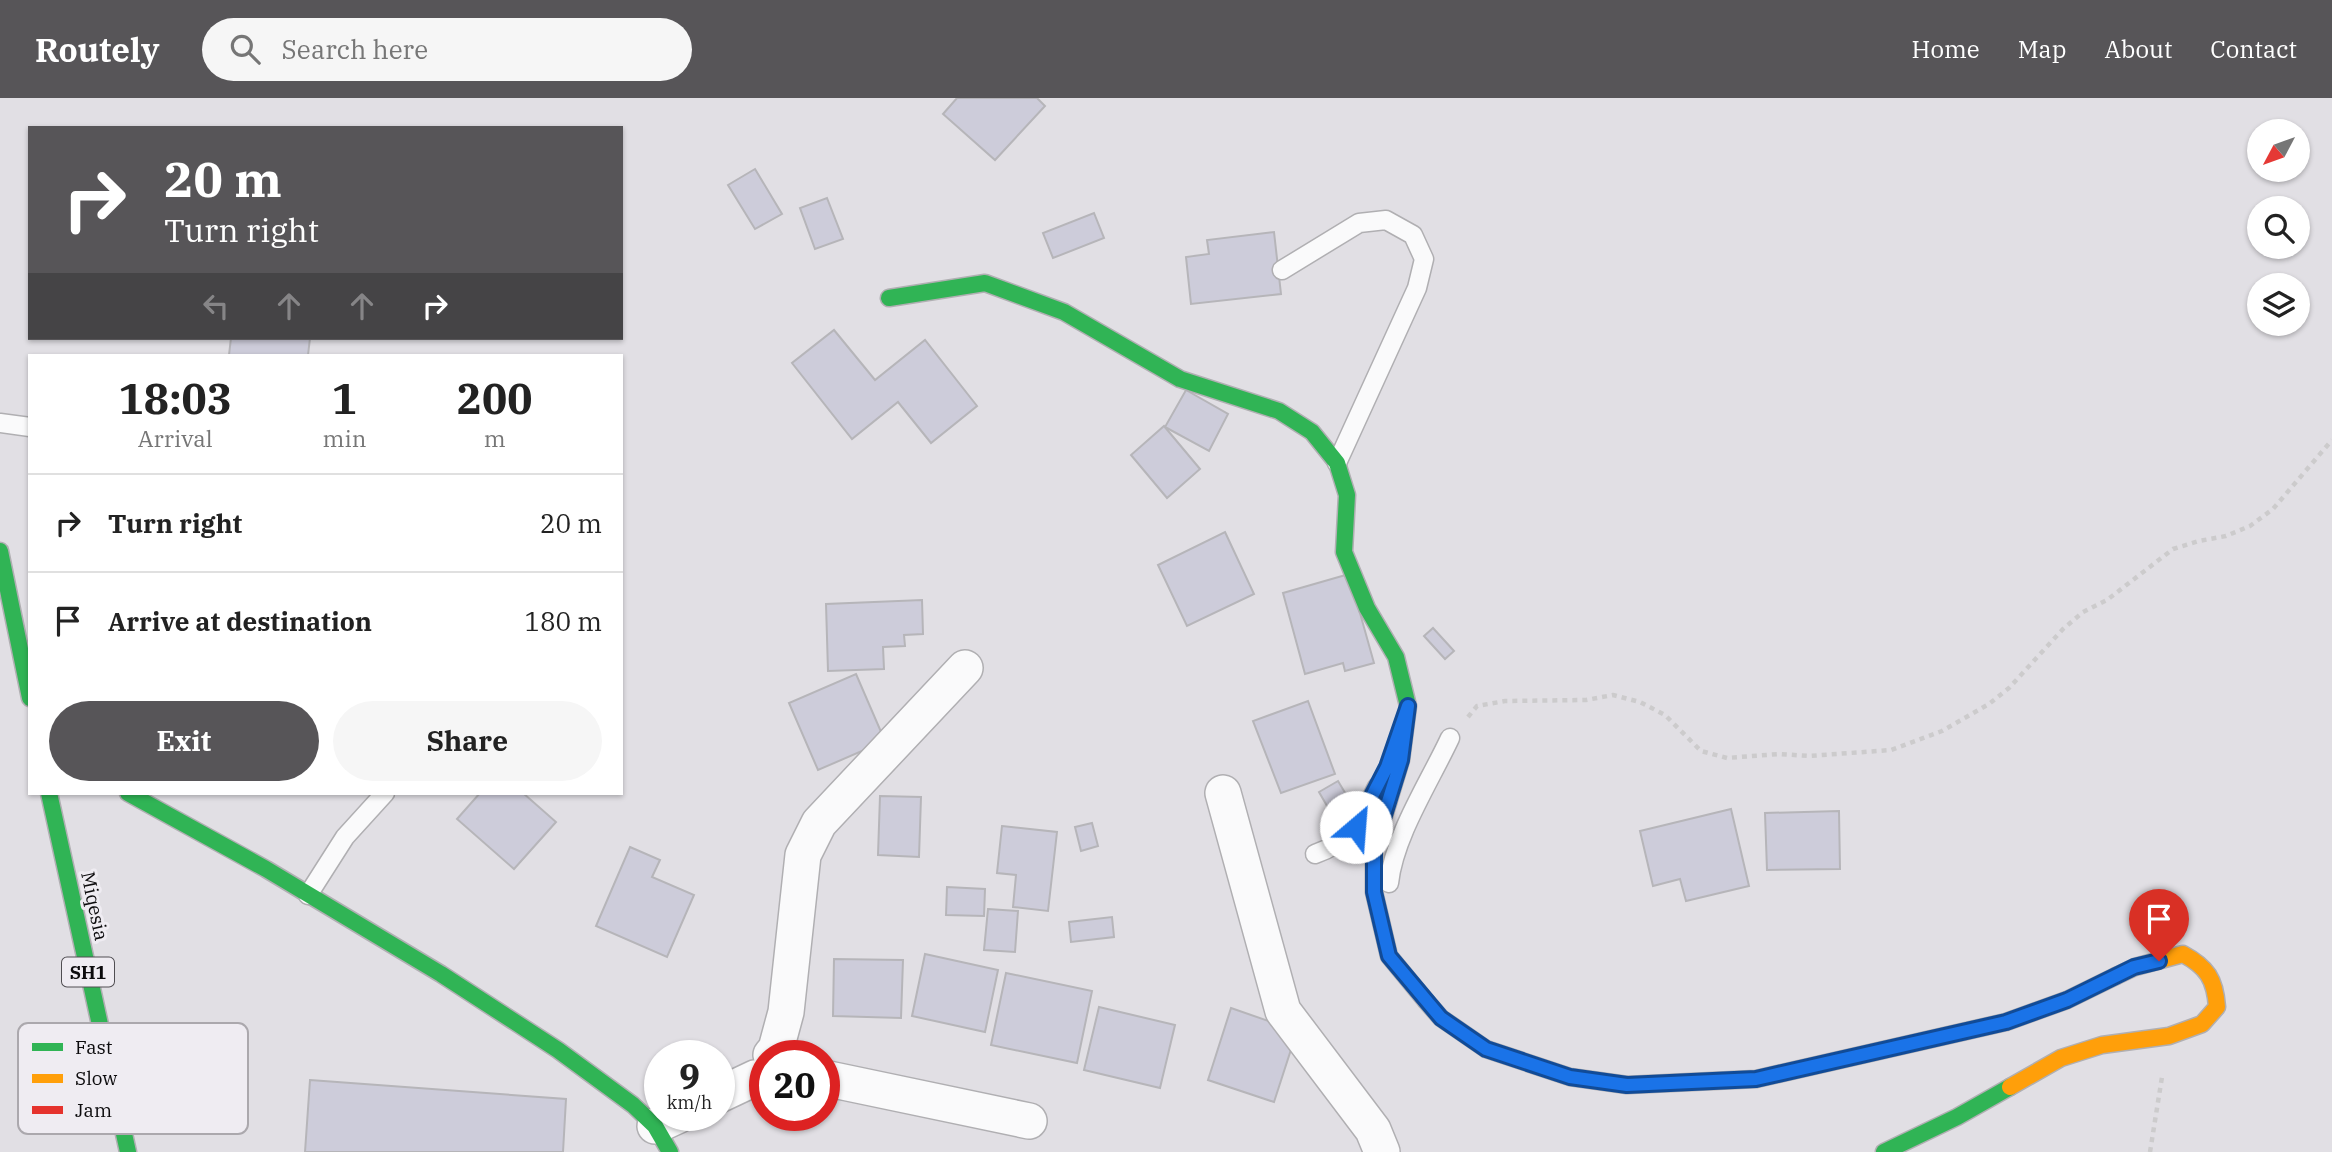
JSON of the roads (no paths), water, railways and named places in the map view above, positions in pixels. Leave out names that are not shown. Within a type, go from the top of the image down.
[{"type":"street","points":[[889,298],[985,283],[1064,312],[1180,379],[1279,411],[1312,432],[1337,463],[1347,495],[1344,552],[1367,608],[1396,657],[1408,706],[1401,760],[1374,847],[1374,892],[1389,956],[1441,1018],[1486,1049],[1570,1077],[1627,1085],[1756,1079],[2006,1022],[2067,1000],[2134,967],[2183,954],[2208,967],[2217,986],[2217,1007],[2202,1024],[2169,1036],[2102,1045],[2061,1058],[1957,1117],[1884,1152]]},
{"type":"street","points":[[0,551],[28,688]]},
{"type":"street","points":[[778,1040],[786,1012],[803,855],[819,823],[965,668]]},
{"type":"street","points":[[1223,793],[1283,1011],[1373,1130],[1382,1152]]},
{"type":"street","name":"Miqesia","points":[[49,795],[100,1023]]},
{"type":"street","points":[[132,795],[440,974],[558,1050],[644,1113]]},
{"type":"street","points":[[840,1080],[1029,1121]]},
{"type":"street","name":"Miqesia","points":[[124,1134],[128,1152]]},
{"type":"lane","points":[[1282,271],[1359,223],[1386,219],[1413,235],[1424,259],[1417,288],[1337,463]]},
{"type":"lane","points":[[0,423],[28,428]]},
{"type":"lane","points":[[1315,854],[1335,847],[1356,827],[1387,767],[1408,706]]},
{"type":"lane","points":[[1384,932],[1390,869],[1405,830],[1450,738]]},
{"type":"lane","points":[[308,895],[345,837],[382,795]]}]
